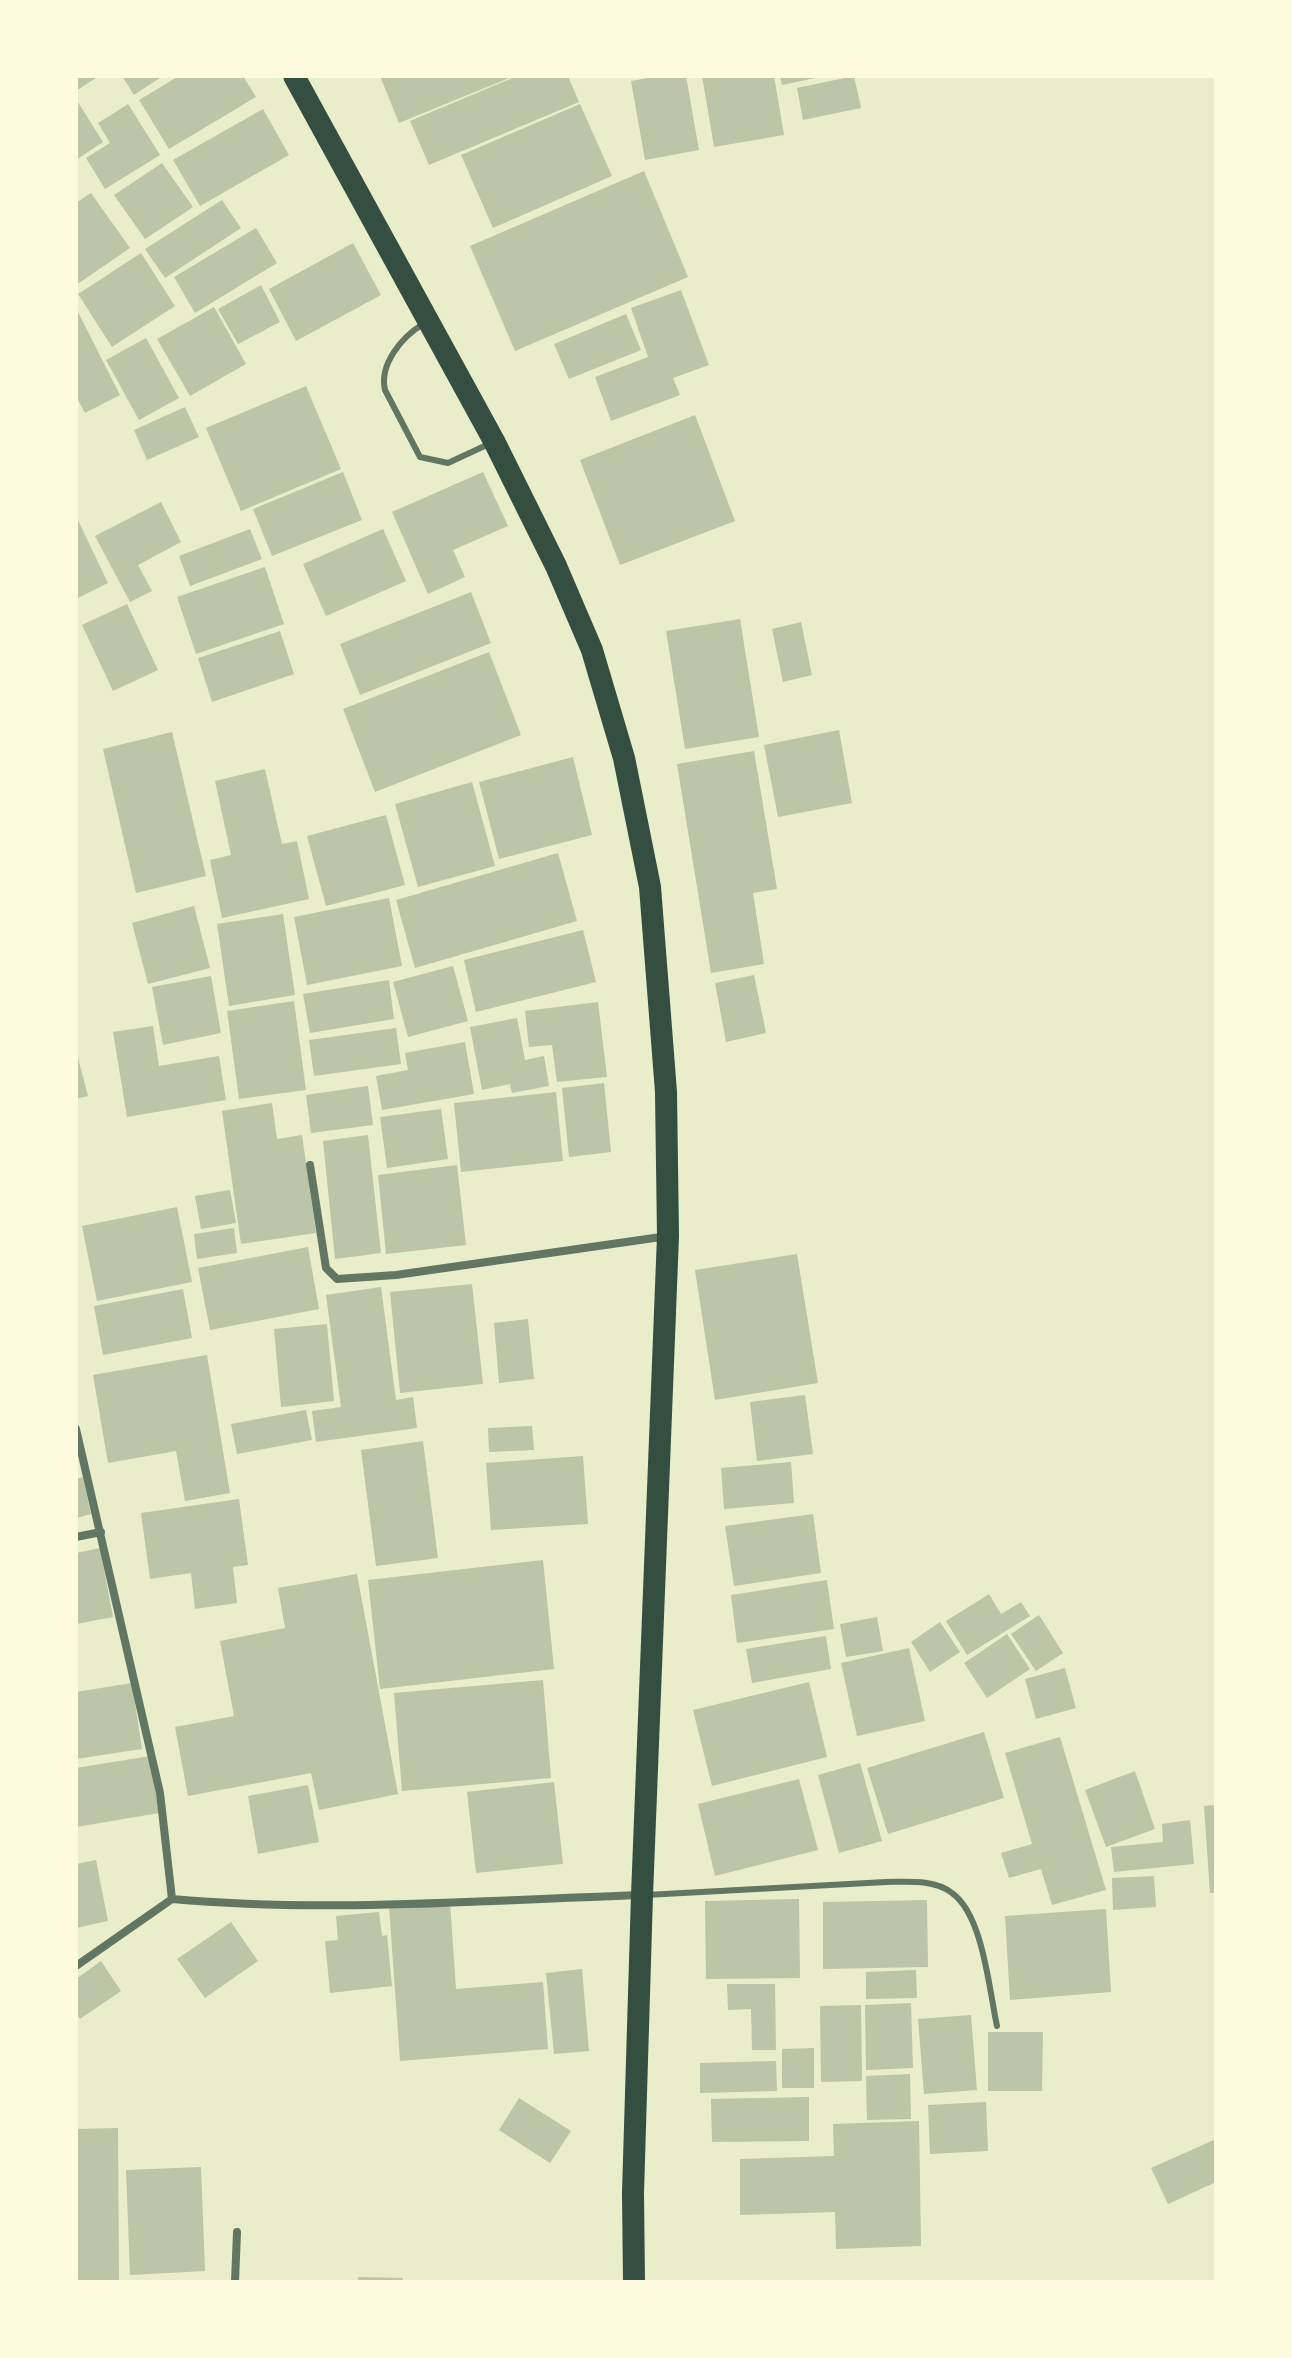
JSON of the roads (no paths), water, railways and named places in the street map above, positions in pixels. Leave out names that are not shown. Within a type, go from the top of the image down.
[{"type":"highway","points":[[294,76],[494,441],[556,566],[592,650],[624,758],[650,887],[666,1092],[668,1236],[642,1895],[633,2193],[634,2282]]},
{"type":"street","points":[[310,1165],[326,1268],[337,1279],[396,1275],[668,1236]]},
{"type":"street","points":[[76,1429],[160,1793],[172,1899]]},
{"type":"street","points":[[76,1537],[101,1532]]},
{"type":"street","points":[[76,1966],[172,1899],[232,1905],[338,1905],[642,1895]]},
{"type":"street","points":[[235,2282],[237,2232]]},
{"type":"lane","points":[[428,322],[412,331],[389,360],[382,378],[385,390],[420,457],[448,463],[494,441]]},
{"type":"lane","points":[[642,1895],[886,1882],[925,1882],[951,1891],[967,1908],[975,1923],[997,2026]]}]
